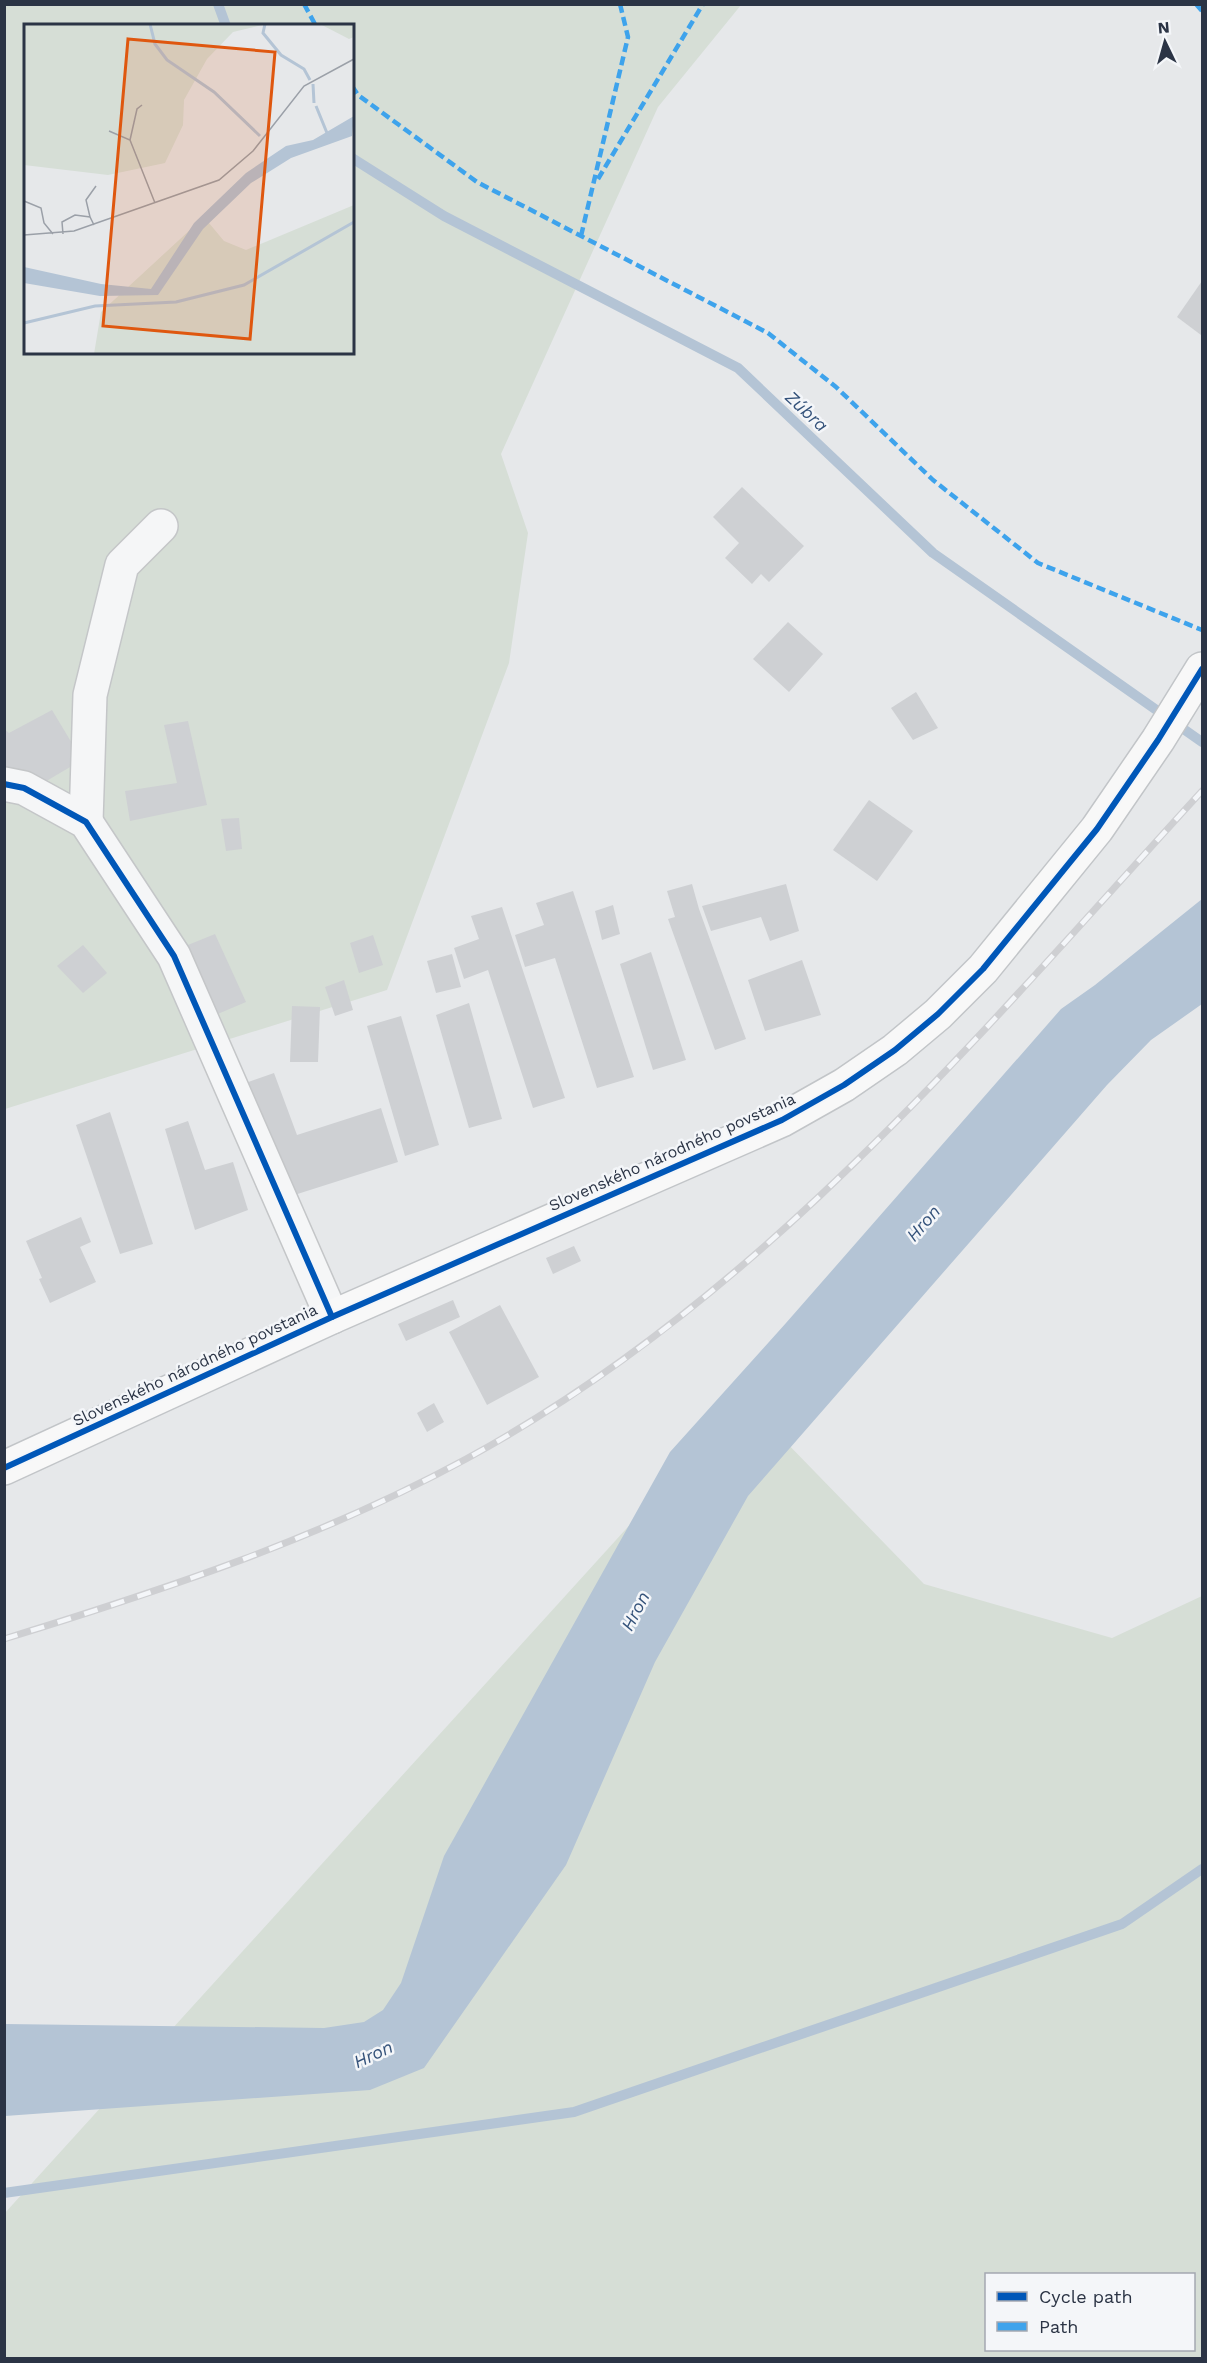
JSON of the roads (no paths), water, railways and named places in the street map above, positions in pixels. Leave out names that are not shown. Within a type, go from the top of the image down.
[{"type":"main road","name":"Slovenského národného povstania","points":[[4,1468],[332,1317],[782,1120],[844,1085],[895,1050],[938,1014],[983,969],[1097,829],[1203,669]]},
{"type":"street","points":[[86,822],[90,695],[123,565],[161,526]]},
{"type":"street","points":[[4,784],[24,788],[86,822],[174,957],[332,1317]]},
{"type":"water","name":"Hron","points":[[1202,899],[1202,1004],[1151,1040],[1107,1085],[748,1496],[655,1662],[566,1865],[424,2068],[370,2090],[5,2116],[5,2024],[324,2028],[364,2022],[383,2010],[401,1983],[444,1856],[670,1452],[1061,1009],[1095,985]]},
{"type":"waterway","name":"Zúbra","points":[[218,4],[225,24]]},
{"type":"waterway","name":"Zúbra","points":[[354,159],[444,216],[738,368],[933,553],[1202,742]]},
{"type":"waterway","points":[[4,2193],[574,2112],[1122,1924],[1202,1869]]},
{"type":"railway","points":[[4,1639],[240,1561],[354,1514],[466,1459],[573,1394],[674,1321],[770,1241],[861,1156],[949,1068],[1202,791]]}]
